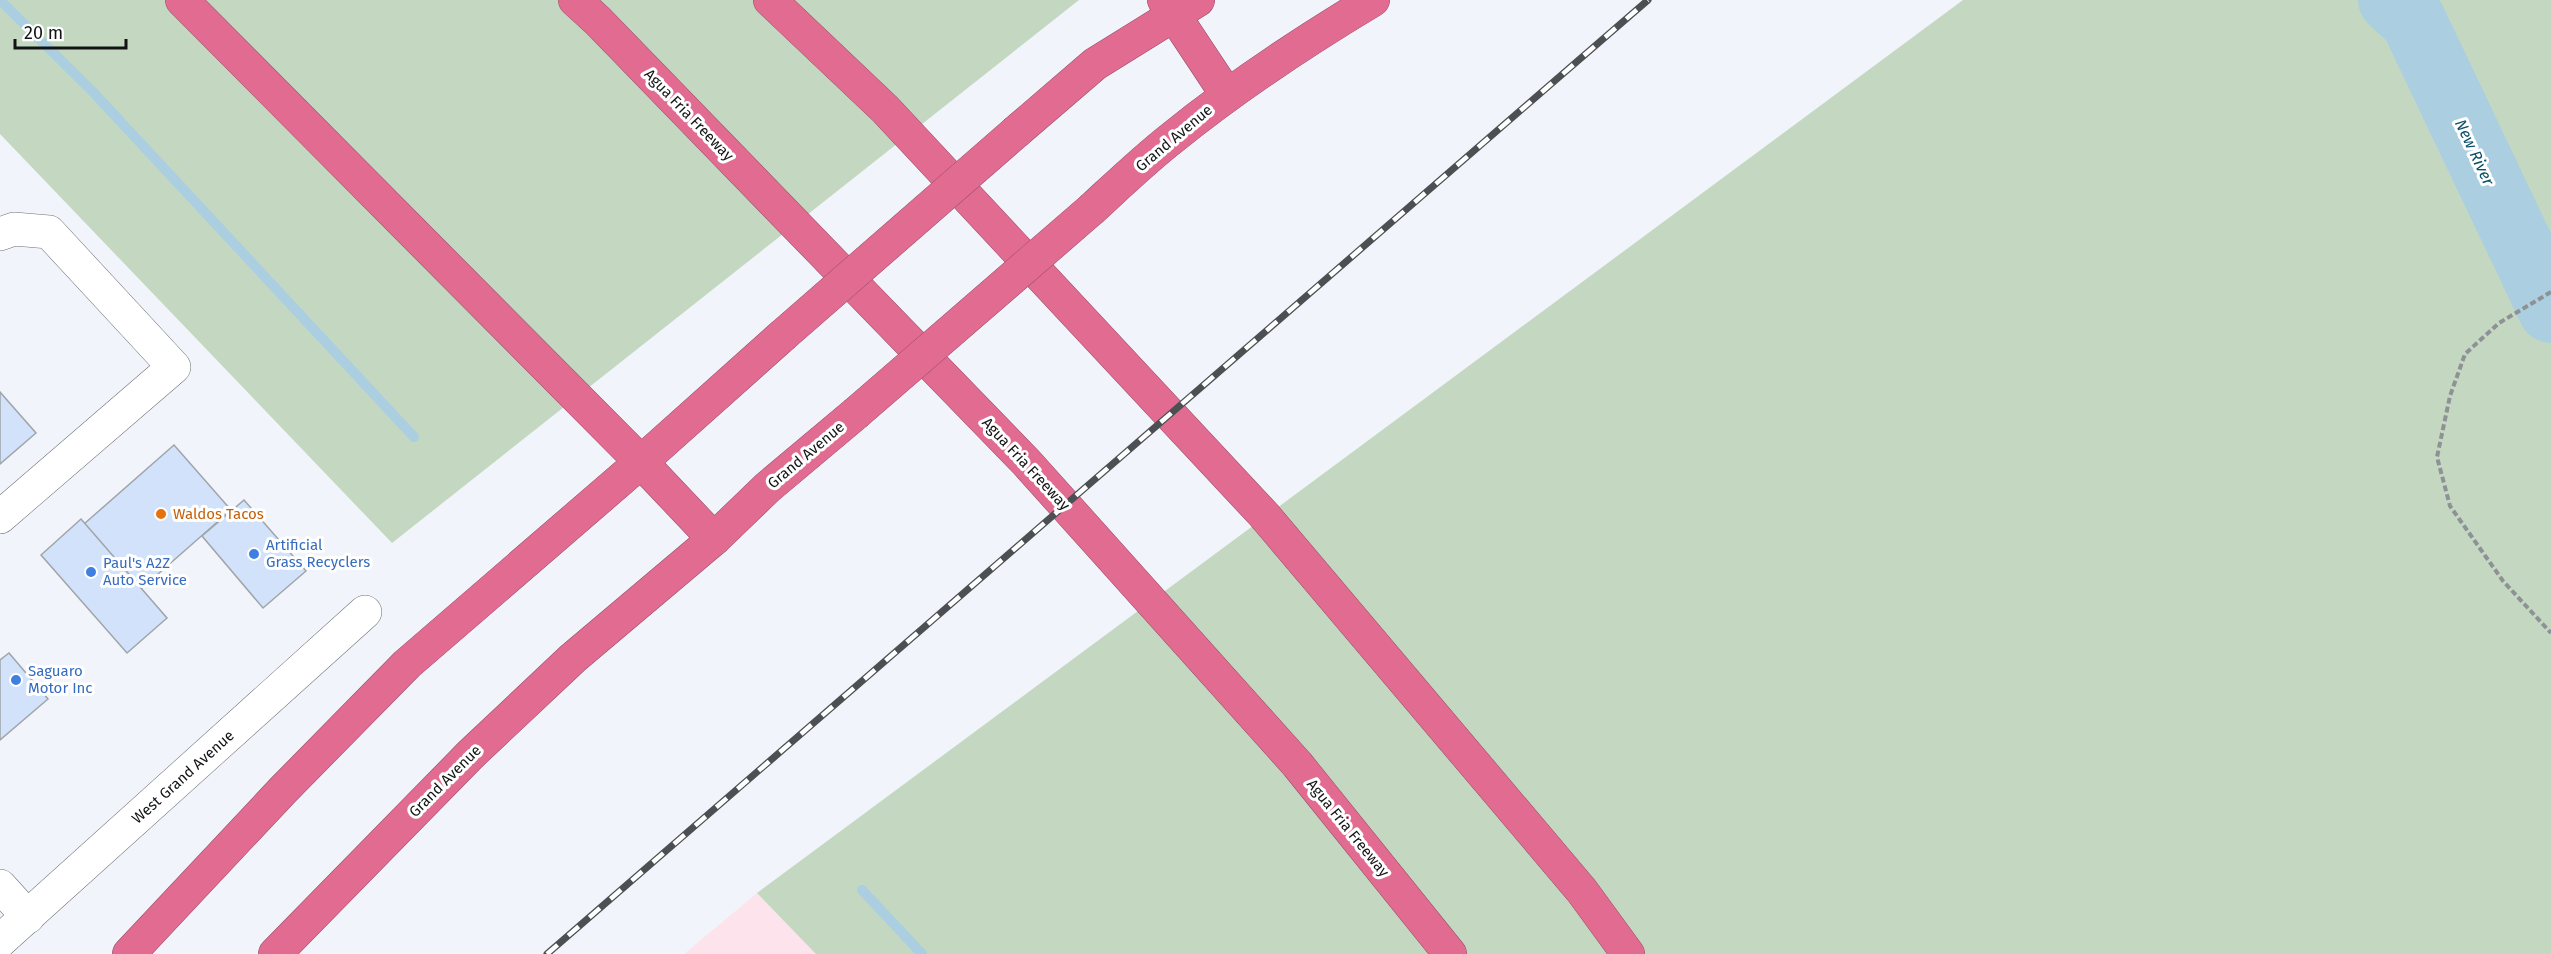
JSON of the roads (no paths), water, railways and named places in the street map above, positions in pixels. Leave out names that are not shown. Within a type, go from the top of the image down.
[{"type":"highway","points":[[183,0],[640,462],[714,540]]},
{"type":"highway","name":"Agua Fria Freeway","points":[[575,0],[1027,463],[1297,764],[1450,954]]},
{"type":"highway","points":[[770,0],[885,109],[1263,515],[1582,891],[1628,954]]},
{"type":"highway","name":"Grand Avenue","points":[[275,954],[470,755],[573,658],[714,540],[768,487],[1170,139],[1227,95],[1373,0]]},
{"type":"highway","points":[[129,954],[283,790],[407,664],[1095,64],[1179,4],[1227,95]]},
{"type":"street","points":[[0,234],[14,229],[49,232],[174,367],[0,517]]},
{"type":"street","name":"West Grand Avenue","points":[[0,941],[365,612]]},
{"type":"street","points":[[0,886],[28,917]]},
{"type":"waterway","points":[[0,0],[93,92],[414,437]]},
{"type":"waterway","name":"New River","points":[[2391,0],[2413,20],[2551,310]]},
{"type":"waterway","points":[[862,890],[922,954]]},
{"type":"railway","points":[[547,954],[1648,0]]},
{"type":"place","name":"Waldos Tacos","points":[[161,514]]},
{"type":"place","name":"Artificial Grass Recyclers","points":[[254,554]]},
{"type":"place","name":"Paul's A2Z Auto Service","points":[[91,572]]},
{"type":"place","name":"Saguaro Motor Inc","points":[[16,680]]}]
